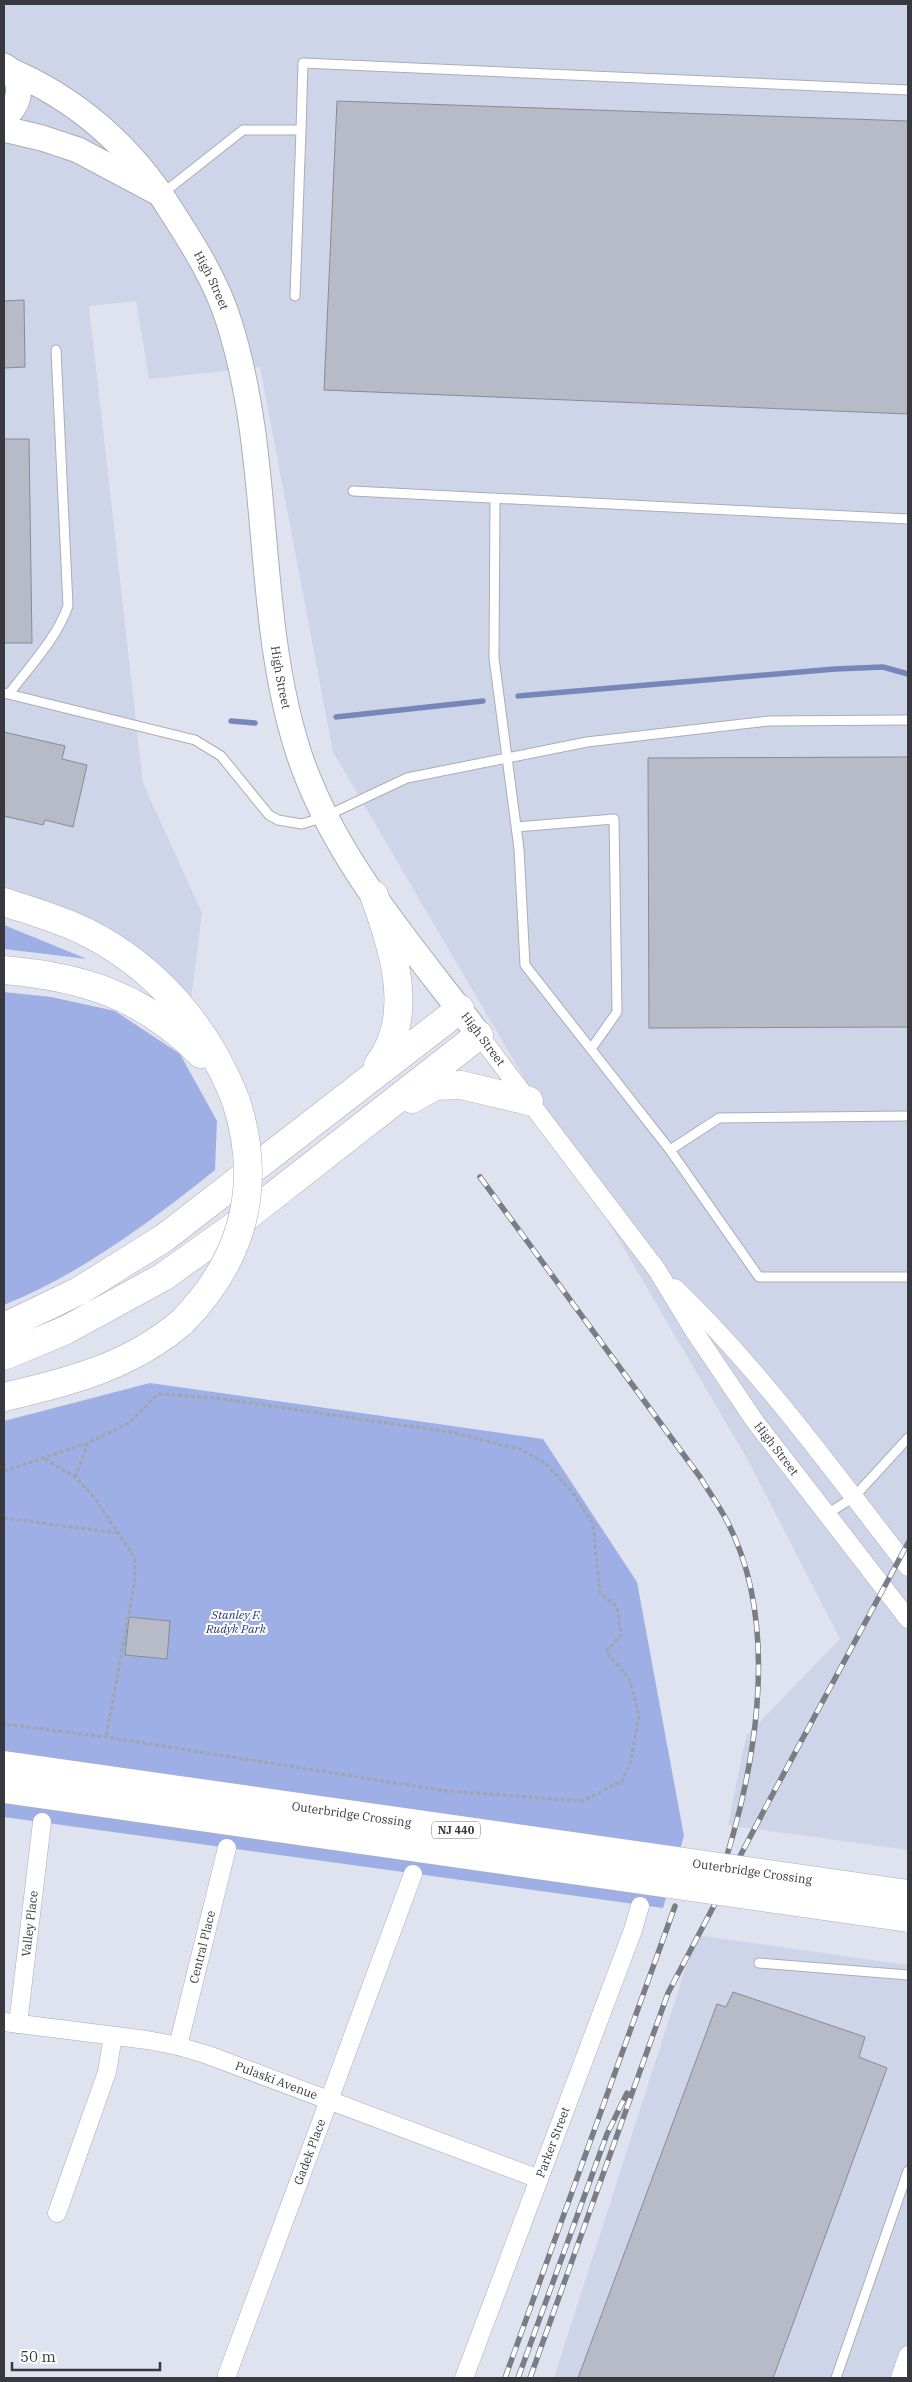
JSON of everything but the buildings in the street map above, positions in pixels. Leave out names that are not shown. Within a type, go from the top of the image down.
[{"type":"highway","points":[[364,1081],[384,1058],[391,1046],[398,1016],[394,966],[383,920],[374,895]]},
{"type":"highway","points":[[4,902],[84,931],[115,949],[170,994],[191,1020],[220,1066],[236,1101],[247,1148],[248,1182],[244,1219],[224,1269],[207,1294],[182,1322],[153,1345],[106,1369],[55,1385],[4,1397]]},
{"type":"highway","points":[[4,970],[45,975],[85,984],[106,990],[145,1008],[175,1029],[202,1056],[225,1083],[236,1101]]},
{"type":"highway","points":[[4,1327],[71,1295],[142,1253],[186,1222],[364,1081],[460,1009]]},
{"type":"highway","points":[[4,1356],[66,1330],[163,1277],[236,1225],[480,1035]]},
{"type":"highway","points":[[382,1110],[411,1099],[435,1086],[461,1085],[529,1101]]},
{"type":"highway","name":"Outerbridge Crossing","points":[[4,1765],[908,1894]]},
{"type":"highway","name":"Outerbridge Crossing","points":[[4,1789],[908,1918]]},
{"type":"street","points":[[4,117],[15,105],[19,87],[7,68]]},
{"type":"street","name":"High Street","points":[[7,68],[42,86],[90,118],[128,153],[162,195],[205,267],[221,300],[233,335],[248,404],[280,677],[298,751],[324,817],[345,854],[657,1270],[734,1392],[908,1619]]},
{"type":"street","points":[[4,129],[42,138],[78,150],[126,178],[162,195]]},
{"type":"street","name":"High Street","points":[[657,1270],[708,1319],[757,1373],[908,1567]]},
{"type":"street","name":"Valley Place","points":[[11,2023],[42,1822]]},
{"type":"street","name":"Central Place","points":[[178,2046],[227,1848]]},
{"type":"street","name":"Gadek Place","points":[[227,2375],[413,1874]]},
{"type":"street","name":"Parker Street","points":[[464,2378],[633,1930],[640,1906]]},
{"type":"street","name":"Pulaski Avenue","points":[[11,2023],[178,2046],[208,2055],[539,2179]]},
{"type":"street","points":[[57,2213],[107,2072],[113,2036]]},
{"type":"street","points":[[900,2378],[908,2355]]},
{"type":"lane","points":[[295,296],[303,63],[908,90]]},
{"type":"lane","points":[[162,195],[244,130],[300,130]]},
{"type":"lane","points":[[56,350],[68,606],[64,619],[55,632],[6,693],[195,740],[221,756],[262,807],[274,817],[290,823],[302,824],[324,817],[407,778],[587,742],[768,721],[908,720]]},
{"type":"lane","points":[[353,491],[908,519]]},
{"type":"lane","points":[[495,498],[494,658],[519,849],[525,965],[670,1150],[759,1277],[908,1277]]},
{"type":"lane","points":[[516,827],[614,820],[617,1012],[591,1049]]},
{"type":"lane","points":[[670,1150],[719,1118],[908,1116]]},
{"type":"lane","points":[[827,1514],[854,1497],[908,1438]]},
{"type":"lane","points":[[759,1963],[908,1975]]},
{"type":"lane","points":[[836,2378],[908,2171]]},
{"type":"path","points":[[4,1471],[88,1443],[129,1423],[158,1394],[179,1394],[449,1432],[520,1449],[545,1463],[573,1493],[593,1524],[600,1593],[617,1607],[621,1635],[606,1652],[629,1678],[639,1715],[630,1764],[622,1780],[583,1801],[447,1791],[106,1737],[4,1724]]},
{"type":"path","points":[[75,1478],[88,1443]]},
{"type":"path","points":[[44,1459],[75,1478],[94,1498],[135,1558],[135,1580],[106,1737]]},
{"type":"path","points":[[4,1518],[118,1533]]},
{"type":"shaded area","points":[[4,4],[908,4],[908,1850],[728,1825],[746,1736],[840,1639],[749,1462],[333,752],[260,367],[149,379],[136,301],[89,306],[143,783],[202,913],[191,1000],[107,926],[4,891]]},
{"type":"shaded area","points":[[696,1935],[908,1965],[908,2378],[554,2378]]},
{"type":"green space","points":[[4,925],[87,959],[4,949]]},
{"type":"green space","points":[[4,992],[51,997],[115,1011],[180,1054],[217,1121],[215,1170],[165,1209],[114,1245],[60,1278],[4,1305]]},
{"type":"green space","name":"Stanley F. Rudyk Park","points":[[150,1383],[543,1439],[637,1582],[684,1836],[663,1908],[4,1817],[4,1421]]},
{"type":"waterway","points":[[518,696],[835,669],[883,667],[908,674]]},
{"type":"waterway","points":[[336,717],[483,701]]},
{"type":"waterway","points":[[231,721],[255,723]]},
{"type":"railway","points":[[480,1177],[700,1477],[728,1523],[745,1565],[755,1610],[758,1658],[757,1706],[751,1754],[742,1801],[716,1889]]},
{"type":"railway","points":[[530,2378],[668,1993],[908,1543]]},
{"type":"railway","points":[[505,2378],[675,1906]]},
{"type":"railway","points":[[518,2378],[607,2134],[627,2093]]}]
